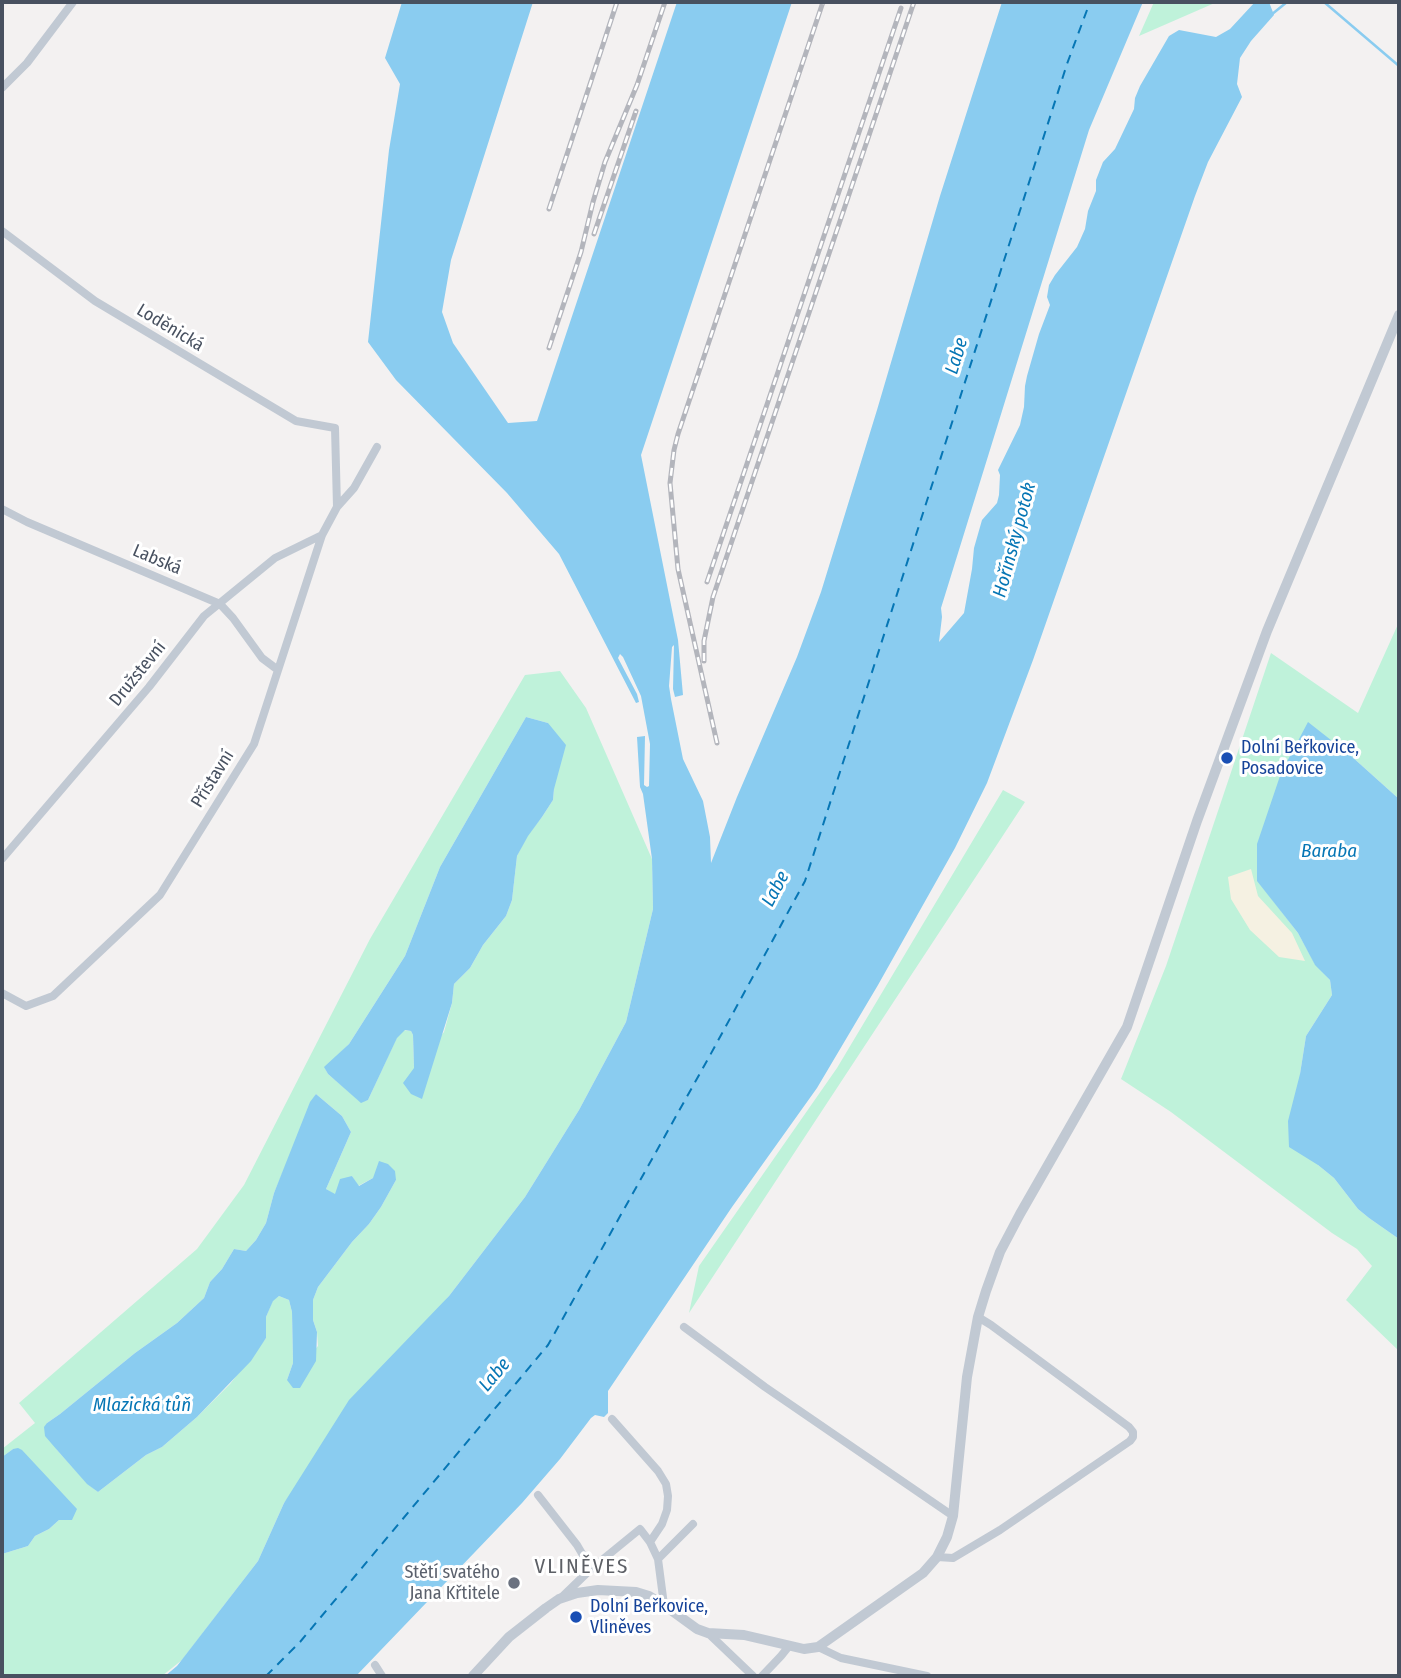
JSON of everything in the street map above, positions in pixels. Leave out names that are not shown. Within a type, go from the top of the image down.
[{"type":"street","points":[[2,88],[27,63],[74,2]]},
{"type":"street","name":"Loděnická","points":[[2,231],[95,301],[248,393],[296,421],[335,428]]},
{"type":"street","points":[[559,1599],[598,1590],[636,1592],[649,1596],[697,1629],[708,1633],[744,1635],[804,1649],[818,1647],[923,1573],[937,1558],[953,1516],[967,1377],[978,1317],[1000,1252],[1128,1027],[1197,821],[1267,631],[1399,314]]},
{"type":"street","name":"Přístavní","points":[[335,428],[337,507]]},
{"type":"street","name":"Přístavní","points":[[2,993],[26,1006],[53,996],[160,895],[254,744],[322,535],[337,507],[355,488],[377,447]]},
{"type":"street","name":"Labská","points":[[2,509],[220,604],[262,658],[278,670]]},
{"type":"street","name":"Družstevní","points":[[2,859],[141,697],[204,616],[275,558],[322,535]]},
{"type":"street","points":[[937,1558],[953,1558],[1000,1530],[1133,1437],[1129,1427],[978,1317]]},
{"type":"street","points":[[684,1327],[765,1387],[953,1516]]},
{"type":"street","points":[[612,1419],[658,1471],[666,1484],[667,1510],[662,1524],[650,1542]]},
{"type":"street","points":[[538,1495],[578,1545],[591,1569]]},
{"type":"street","points":[[658,1559],[693,1524]]},
{"type":"street","points":[[473,1676],[509,1637],[559,1599],[640,1529],[658,1559],[664,1605]]},
{"type":"street","points":[[708,1633],[752,1676]]},
{"type":"street","points":[[762,1676],[789,1646]]},
{"type":"street","points":[[818,1647],[841,1658],[927,1676]]},
{"type":"street","points":[[375,1665],[382,1676]]},
{"type":"green space","points":[[1154,2],[1217,2],[1139,36]]},
{"type":"green space","points":[[1399,622],[1399,799],[1350,755],[1258,881],[1298,933],[1315,964],[1330,980],[1332,995],[1306,1036],[1300,1074],[1318,1165],[1334,1178],[1358,1209],[1399,1239],[1399,1351],[1346,1300],[1372,1266],[1357,1249],[1171,1112],[1121,1079],[1166,966],[1271,653],[1358,713]]},
{"type":"green space","points":[[560,671],[586,708],[652,859],[653,909],[626,1022],[579,1110],[525,1197],[284,1503],[258,1561],[182,1660],[162,1676],[2,1676],[2,1554],[28,1546],[35,1536],[59,1520],[13,1449],[2,1457],[2,1449],[35,1423],[19,1403],[197,1249],[244,1185],[370,939],[525,675]],"holes":[[[526,717],[548,723],[553,800],[527,836],[517,856],[512,900],[506,916],[483,945],[470,968],[454,984],[444,1032],[414,1068],[413,1035],[411,1031],[403,1030],[397,1037],[368,1100],[361,1102],[328,1074],[325,1068],[349,1044],[405,956],[440,867]],[[316,1094],[342,1116],[351,1132],[326,1189],[335,1195],[352,1176],[358,1186],[373,1178],[396,1180],[369,1224],[318,1287],[313,1300],[313,1320],[318,1346],[287,1380],[293,1363],[292,1312],[289,1300],[279,1296],[273,1300],[266,1317],[266,1338],[230,1384],[162,1447],[146,1455],[98,1492],[57,1450],[47,1423],[177,1323],[204,1298],[210,1282],[234,1249],[246,1251],[256,1240],[266,1223],[274,1193]]]},
{"type":"green space","points":[[1003,790],[1025,802],[689,1313],[699,1266],[837,1068]]},
{"type":"sand","points":[[1251,869],[1258,896],[1292,933],[1305,961],[1279,957],[1250,930],[1231,899],[1228,877]]},
{"type":"water","name":"Labe","points":[[402,2],[533,2],[451,260],[442,312],[453,343],[508,423],[537,421],[677,2],[792,2],[641,455],[678,640],[683,695],[675,697],[673,689],[674,645],[669,686],[671,699],[683,759],[703,801],[710,837],[711,863],[797,657],[821,592],[940,196],[1002,2],[1143,2],[1089,130],[941,608],[939,642],[964,613],[974,548],[982,520],[997,503],[1000,475],[998,470],[1020,425],[1027,376],[1050,305],[1047,297],[1049,285],[1077,247],[1085,229],[1103,162],[1115,149],[1134,109],[1140,86],[1169,36],[1179,30],[1216,37],[1230,29],[1255,2],[1269,2],[1274,15],[1240,58],[1237,84],[1242,97],[1208,162],[1195,196],[1033,660],[987,783],[955,848],[817,1088],[732,1207],[608,1391],[608,1413],[604,1417],[595,1415],[591,1418],[522,1503],[356,1676],[165,1676],[177,1666],[258,1561],[284,1503],[349,1400],[449,1296],[525,1197],[579,1110],[626,1022],[653,909],[652,859],[640,787],[637,737],[645,736],[644,785],[647,787],[650,744],[641,696],[623,657],[620,654],[618,658],[637,694],[639,702],[636,703],[559,554],[507,493],[396,380],[368,342],[389,150],[400,84],[385,58]]},
{"type":"water","points":[[526,717],[548,723],[566,745],[553,800],[517,856],[512,900],[506,916],[483,945],[470,968],[454,984],[452,1003],[422,1099],[411,1094],[403,1083],[414,1068],[413,1035],[411,1031],[405,1030],[397,1038],[368,1100],[361,1103],[328,1074],[324,1067],[349,1044],[405,956],[440,867]]},
{"type":"water","name":"Baraba","points":[[1308,722],[1399,799],[1399,1239],[1358,1209],[1334,1178],[1289,1147],[1288,1121],[1306,1036],[1332,995],[1330,980],[1315,965],[1298,933],[1257,881],[1257,844],[1281,773]]},
{"type":"water","name":"Mlazická tůň","points":[[316,1094],[342,1116],[351,1132],[326,1189],[335,1194],[340,1179],[352,1176],[359,1186],[373,1178],[379,1161],[388,1164],[395,1171],[396,1180],[369,1224],[318,1287],[313,1300],[313,1320],[317,1332],[316,1361],[300,1388],[293,1388],[287,1380],[293,1363],[292,1312],[289,1300],[279,1296],[273,1301],[266,1317],[266,1338],[251,1361],[197,1417],[162,1447],[146,1455],[98,1492],[87,1484],[45,1436],[44,1427],[135,1353],[177,1323],[204,1298],[210,1282],[234,1249],[246,1251],[256,1240],[266,1223],[274,1193],[310,1102]]},
{"type":"water","points":[[18,1448],[77,1509],[72,1520],[59,1520],[35,1536],[28,1546],[2,1554],[2,1457]]},
{"type":"waterway","name":"Hořínský potok","points":[[1271,15],[1287,2]]},
{"type":"waterway","points":[[1324,2],[1399,66]]},
{"type":"ferry route","points":[[266,1676],[300,1642],[548,1345],[805,881],[1067,64],[1090,2]]},
{"type":"railway","points":[[549,209],[617,2]]},
{"type":"railway","points":[[549,348],[581,252],[605,162],[637,85],[665,2]]},
{"type":"railway","points":[[717,743],[678,569],[670,483],[674,450],[823,2]]},
{"type":"railway","points":[[704,661],[704,641],[713,597],[914,2]]},
{"type":"railway","points":[[707,582],[901,8]]},
{"type":"railway","points":[[594,234],[636,111]]},
{"type":"place","name":"Dolní Beřkovice, Posadovice","points":[[1227,758]]},
{"type":"place","name":"Stětí svatého Jana Křtitele","points":[[514,1583]]},
{"type":"place","name":"Dolní Beřkovice, Vliněves","points":[[576,1617]]},
{"type":"district","name":"VLINĚVES","points":[[582,1567]]}]
